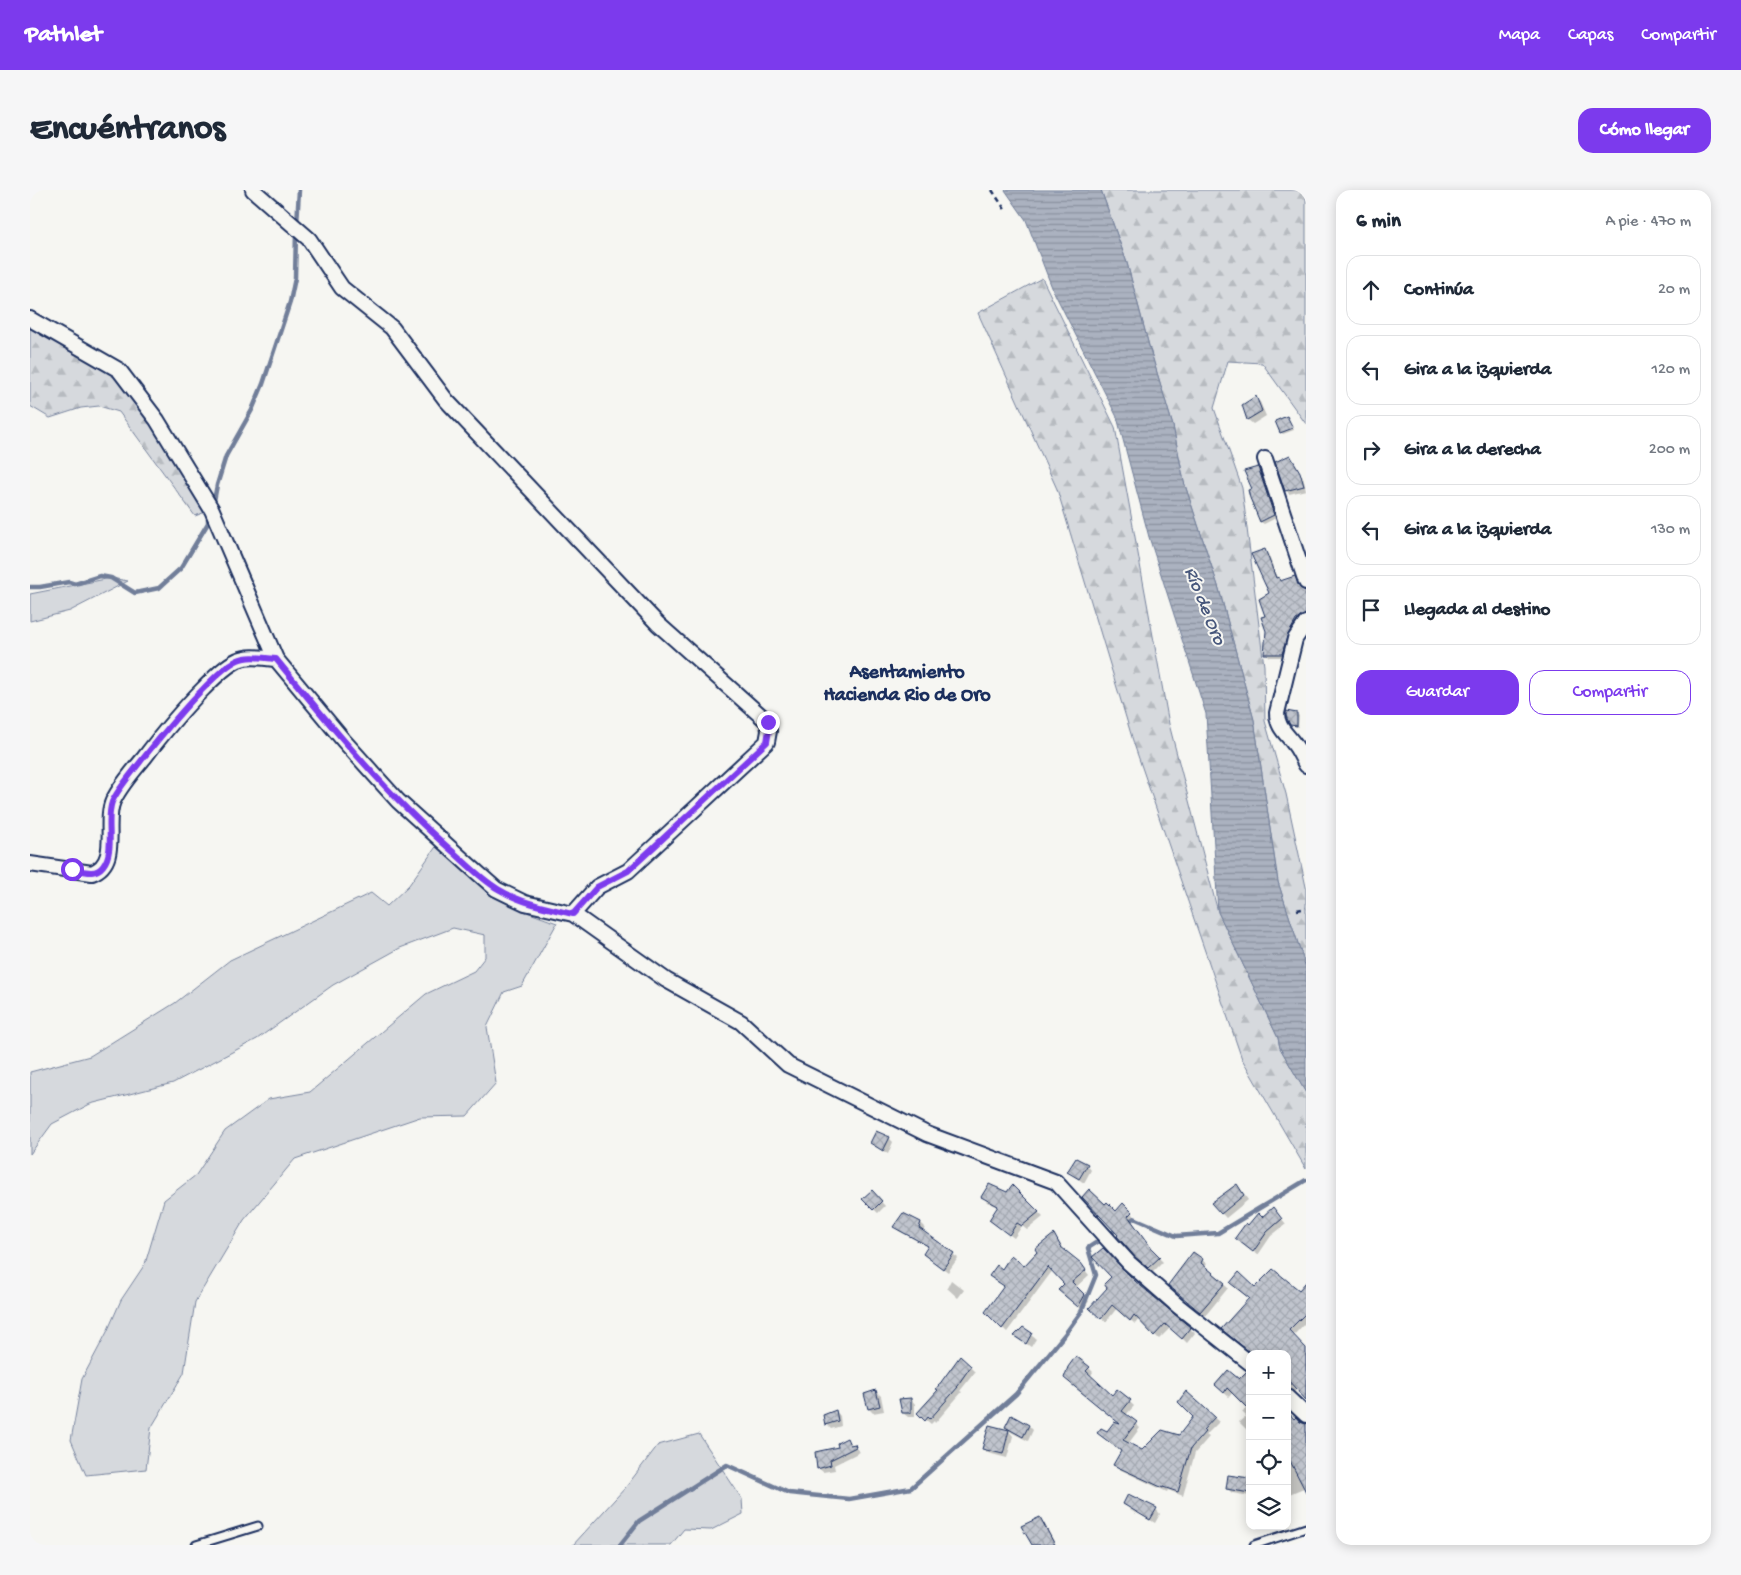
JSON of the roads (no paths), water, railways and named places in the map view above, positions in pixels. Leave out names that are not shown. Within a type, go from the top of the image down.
[{"type":"street","points":[[253,190],[309,239],[342,288],[392,328],[446,400],[658,624],[768,722],[767,742],[628,871],[597,887],[573,914]]},
{"type":"street","points":[[30,319],[119,370],[157,420],[212,510],[276,659],[344,741],[398,801],[470,866],[496,888],[526,903],[573,914],[666,980],[741,1022],[788,1065],[927,1134],[1056,1182],[1129,1263],[1178,1306],[1246,1360]]},
{"type":"street","points":[[1265,458],[1306,582]]},
{"type":"street","points":[[1306,623],[1295,638],[1277,713],[1277,720],[1280,728],[1295,745],[1306,764]]},
{"type":"street","points":[[30,864],[92,873],[99,870],[105,864],[109,854],[112,802],[176,716],[214,678],[236,661],[247,657],[276,659]]},
{"type":"street","points":[[1291,1401],[1306,1415]]},
{"type":"lane","points":[[196,1545],[258,1526]]},
{"type":"lane","points":[[1254,1545],[1306,1528]]},
{"type":"water","name":"Río de Oro","points":[[1005,190],[1101,190],[1127,263],[1173,426],[1184,482],[1219,589],[1254,720],[1278,882],[1306,968],[1306,1093],[1280,1048],[1278,1038],[1218,912],[1206,714],[1149,537],[1117,417],[1053,290],[1026,220]]},
{"type":"waterway","points":[[297,224],[299,190]]},
{"type":"waterway","points":[[213,506],[226,456],[252,410],[263,384],[290,302],[295,278],[296,232]]},
{"type":"waterway","points":[[30,587],[69,582],[75,584],[100,576],[111,578],[135,593],[159,588],[181,568],[208,523],[208,513]]},
{"type":"waterway","points":[[1128,1222],[1134,1218],[1176,1236],[1218,1233],[1306,1180]]},
{"type":"waterway","points":[[620,1545],[639,1521],[727,1465],[789,1493],[849,1499],[911,1488],[1016,1394],[1065,1334],[1081,1312],[1096,1275],[1088,1248],[1119,1228]]},
{"type":"district","name":"Asentamiento Hacienda Rio de Oro","points":[[907,682]]}]
